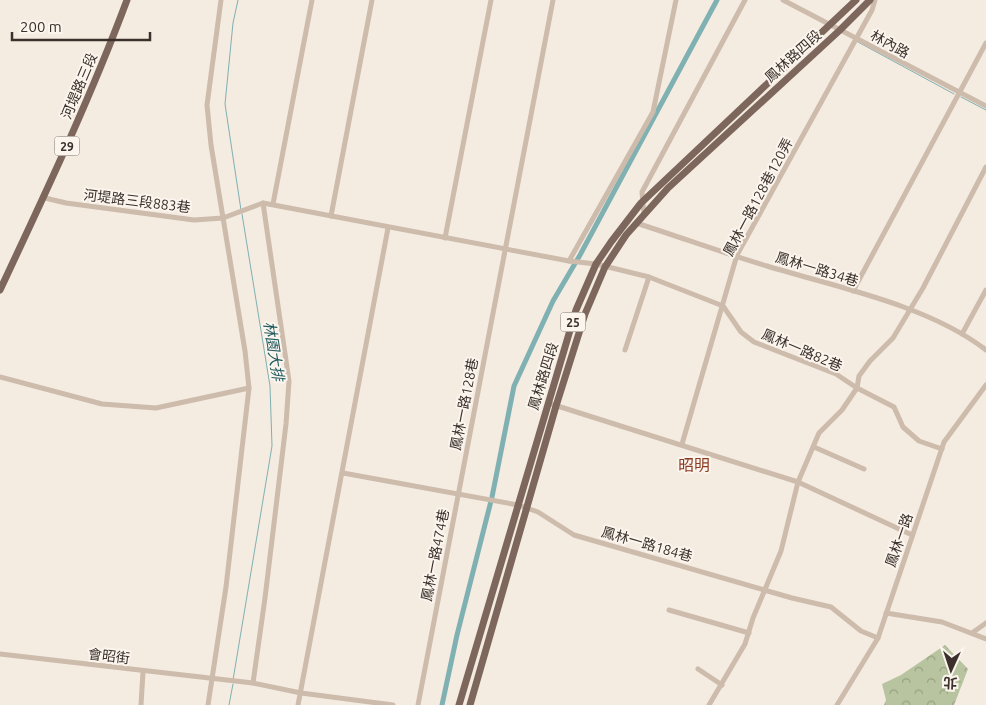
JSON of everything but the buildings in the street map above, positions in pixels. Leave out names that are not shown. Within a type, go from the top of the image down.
[{"type":"main road","name":"河堤路三段","points":[[0,290],[45,198],[102,68],[127,0]]},
{"type":"main road","name":"25","points":[[831,25],[856,0]]},
{"type":"main road","name":"25","points":[[840,30],[870,0]]},
{"type":"main road","name":"鳳林路四段","points":[[459,705],[576,310],[596,264],[641,203],[831,25]]},
{"type":"main road","name":"鳳林路四段","points":[[470,705],[556,406],[585,314],[605,267],[636,223],[668,188],[840,30]]},
{"type":"street","points":[[208,705],[214,678],[226,587],[249,388],[225,217],[210,145],[207,105],[210,69],[221,0]]},
{"type":"street","points":[[273,204],[312,0]]},
{"type":"street","points":[[331,216],[372,0]]},
{"type":"street","points":[[446,238],[492,0]]},
{"type":"street","name":"鳳林一路128巷","points":[[458,495],[553,0]]},
{"type":"street","points":[[571,261],[653,112],[676,0]]},
{"type":"street","points":[[644,214],[641,203],[642,192],[745,0]]},
{"type":"street","name":"林內路","points":[[783,0],[986,106]]},
{"type":"street","name":"鳳林一路128巷120弄","points":[[682,444],[737,255],[872,10],[874,0]]},
{"type":"street","points":[[853,291],[986,43]]},
{"type":"street","points":[[709,705],[739,658],[753,618],[766,591],[781,551],[798,482],[819,433],[842,410],[857,388],[859,376],[870,360],[891,342],[910,311],[986,166]]},
{"type":"street","name":"河堤路三段883巷","points":[[45,198],[174,219],[225,217],[261,203]]},
{"type":"street","points":[[393,705],[301,693],[251,683],[269,571],[287,416],[289,381],[261,203],[388,228],[596,264],[649,277],[723,306]]},
{"type":"street","name":"鳳林一路34巷","points":[[636,223],[890,301],[962,334],[986,350]]},
{"type":"street","points":[[298,705],[388,228]]},
{"type":"street","points":[[625,350],[649,277]]},
{"type":"street","points":[[962,334],[986,290]]},
{"type":"street","name":"鳳林一路82巷","points":[[723,306],[744,336],[754,342],[823,368],[894,407],[903,427],[918,441],[942,449]]},
{"type":"street","points":[[0,378],[102,404],[156,408],[249,388]]},
{"type":"street","name":"鳳林一路","points":[[837,705],[878,638],[942,449],[949,434],[986,385]]},
{"type":"street","points":[[548,402],[798,482],[912,535]]},
{"type":"street","points":[[814,447],[864,469]]},
{"type":"street","name":"鳳林一路474巷","points":[[343,473],[458,495],[418,705]]},
{"type":"street","points":[[458,495],[527,508]]},
{"type":"street","name":"鳳林一路184巷","points":[[527,508],[574,535],[766,591],[831,607],[862,631],[878,638]]},
{"type":"street","points":[[669,610],[749,633]]},
{"type":"street","points":[[886,613],[942,622],[986,639]]},
{"type":"street","points":[[972,633],[986,623]]},
{"type":"street","name":"會昭街","points":[[0,654],[251,683]]},
{"type":"street","points":[[698,669],[722,685]]},
{"type":"street","points":[[141,705],[143,672]]},
{"type":"green space","points":[[945,645],[968,669],[954,705],[884,705],[886,700],[882,684],[901,675]]},
{"type":"waterway","name":"林園大排","points":[[238,0],[233,23],[225,104],[241,210]]},
{"type":"waterway","points":[[442,705],[457,635],[492,497],[514,386],[553,301],[580,255],[717,0]]},
{"type":"waterway","points":[[858,42],[954,94]]},
{"type":"waterway","points":[[961,97],[986,110]]},
{"type":"waterway","name":"林園大排","points":[[233,680],[272,446],[270,386],[242,214]]},
{"type":"waterway","name":"林園大排","points":[[229,705],[233,684]]},
{"type":"district","name":"昭明","points":[[694,465]]}]
